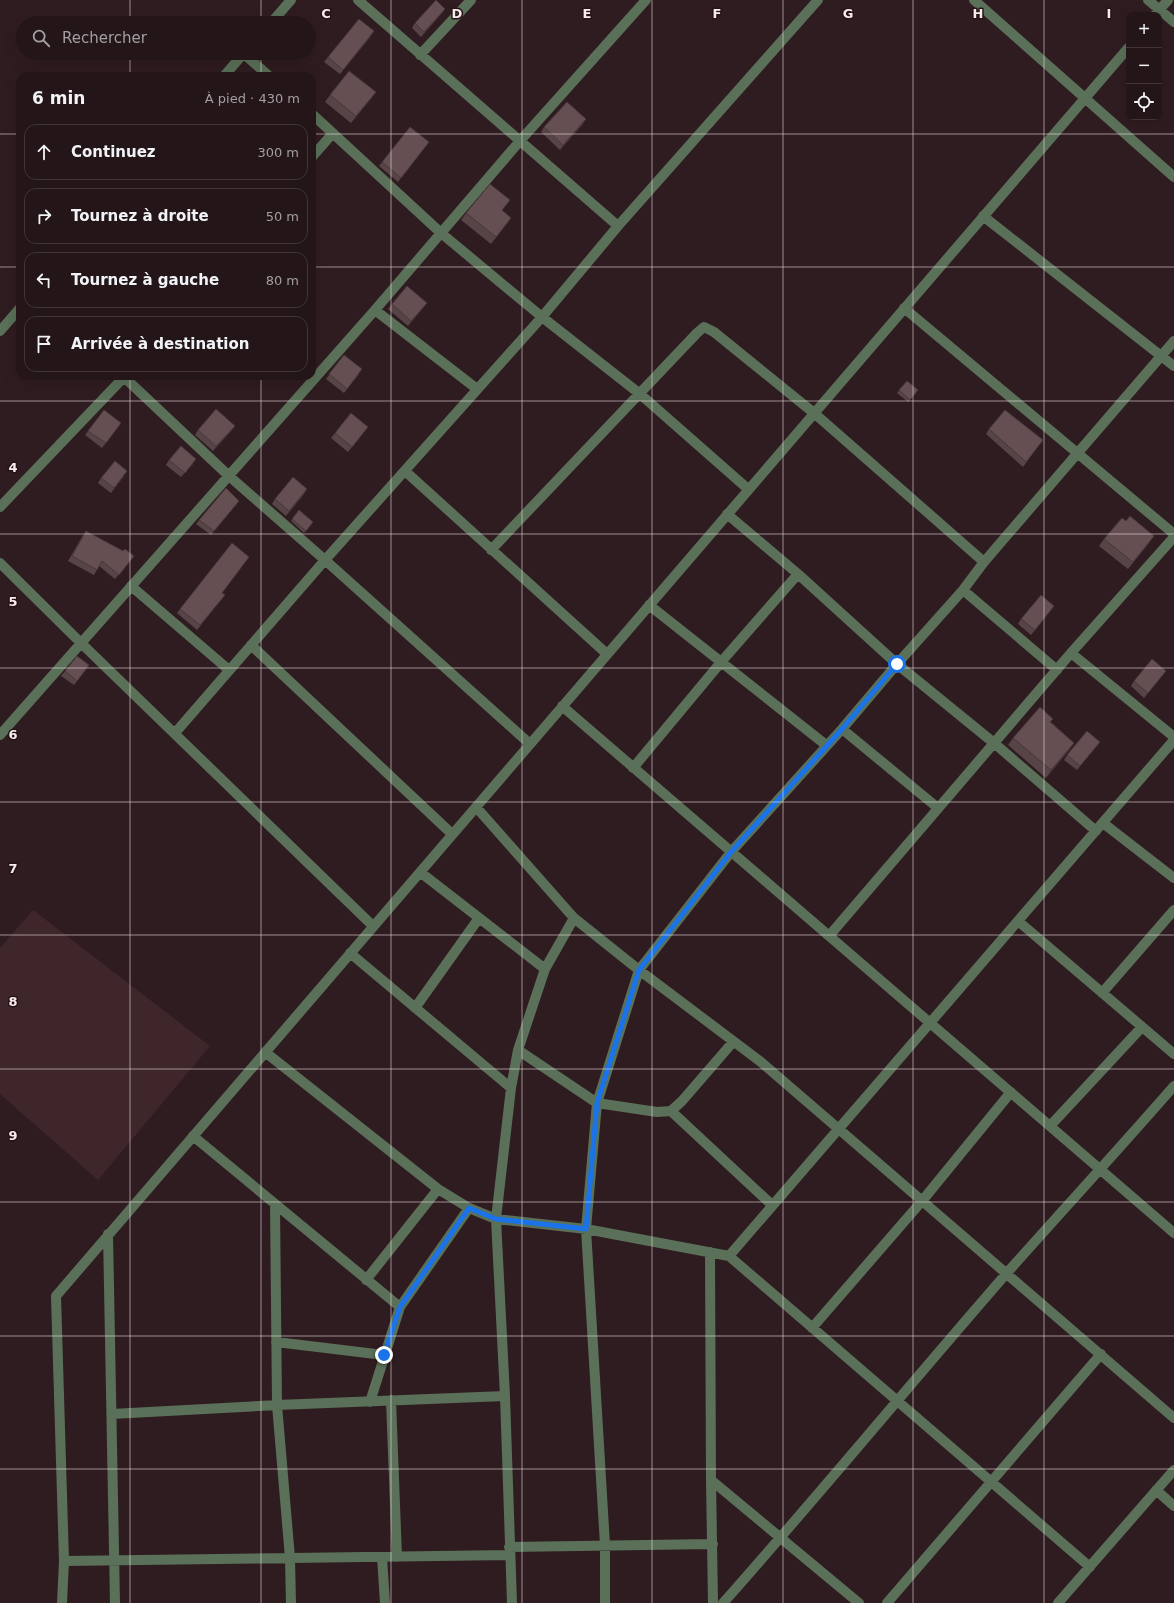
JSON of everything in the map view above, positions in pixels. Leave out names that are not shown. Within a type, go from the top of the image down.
[{"type":"street","points":[[276,16],[291,0]]},
{"type":"street","points":[[358,0],[519,142],[618,226]]},
{"type":"street","points":[[420,55],[471,0]]},
{"type":"street","points":[[316,377],[519,142],[646,0]]},
{"type":"street","points":[[175,733],[325,560],[542,317],[618,226],[818,0]]},
{"type":"street","points":[[1148,0],[1158,12],[1168,0]]},
{"type":"street","points":[[978,1],[1085,99],[1174,177]]},
{"type":"street","points":[[1162,14],[1174,22]]},
{"type":"street","points":[[62,1603],[64,1561],[56,1296],[1128,48]]},
{"type":"street","points":[[227,72],[238,60]]},
{"type":"street","points":[[252,60],[265,72]]},
{"type":"street","points":[[316,118],[441,232],[542,317],[640,394],[748,489]]},
{"type":"street","points":[[316,152],[333,133]]},
{"type":"street","points":[[983,216],[1174,366]]},
{"type":"street","points":[[904,308],[1174,534]]},
{"type":"street","points":[[375,310],[477,389]]},
{"type":"street","points":[[0,331],[16,313]]},
{"type":"street","points":[[492,550],[704,327],[714,332],[814,413],[984,562]]},
{"type":"street","points":[[605,1603],[605,1545],[586,1229],[597,1103],[639,970],[731,852],[842,729],[963,590],[984,562],[1174,342]]},
{"type":"street","points":[[0,506],[121,380]]},
{"type":"street","points":[[127,380],[229,476],[530,744]]},
{"type":"street","points":[[0,735],[313,380]]},
{"type":"street","points":[[405,471],[607,654]]},
{"type":"street","points":[[727,514],[798,574],[897,664],[994,743],[1099,827],[1174,878]]},
{"type":"street","points":[[829,936],[1071,653],[1174,538]]},
{"type":"street","points":[[0,563],[373,926]]},
{"type":"street","points":[[633,768],[722,661],[798,574]]},
{"type":"street","points":[[131,586],[229,670]]},
{"type":"street","points":[[963,590],[1057,670]]},
{"type":"street","points":[[649,605],[722,661],[826,745]]},
{"type":"street","points":[[251,645],[452,834]]},
{"type":"street","points":[[729,1256],[1174,739],[1071,653]]},
{"type":"street","points":[[562,706],[1174,1233]]},
{"type":"street","points":[[842,729],[938,808]]},
{"type":"street","points":[[476,806],[574,918],[639,970],[761,1062],[1174,1418]]},
{"type":"street","points":[[420,872],[545,969]]},
{"type":"street","points":[[1102,993],[1174,910]]},
{"type":"street","points":[[415,1008],[479,918]]},
{"type":"street","points":[[512,1603],[505,1396],[496,1219],[518,1050],[545,969],[574,918]]},
{"type":"street","points":[[1018,921],[1174,1054]]},
{"type":"street","points":[[350,953],[512,1088]]},
{"type":"street","points":[[1050,1126],[1142,1027]]},
{"type":"street","points":[[518,1050],[597,1103],[657,1112],[671,1111],[682,1101],[733,1042]]},
{"type":"street","points":[[265,1052],[438,1189],[469,1208],[496,1219],[586,1229],[729,1256],[1090,1567]]},
{"type":"street","points":[[723,1603],[780,1539],[897,1400],[1007,1273],[1174,1086]]},
{"type":"street","points":[[812,1328],[922,1201],[1011,1092]]},
{"type":"street","points":[[671,1111],[772,1205]]},
{"type":"street","points":[[192,1136],[400,1307]]},
{"type":"street","points":[[366,1280],[438,1189]]},
{"type":"street","points":[[275,1204],[277,1405],[290,1558],[291,1603]]},
{"type":"street","points":[[370,1402],[400,1307],[469,1208]]},
{"type":"street","points":[[108,1234],[115,1603]]},
{"type":"street","points":[[710,1252],[713,1603]]},
{"type":"street","points":[[276,1342],[384,1355]]},
{"type":"street","points":[[887,1603],[1101,1354]]},
{"type":"street","points":[[112,1414],[277,1405],[505,1396]]},
{"type":"street","points":[[391,1400],[396,1557]]},
{"type":"street","points":[[1058,1603],[1174,1470]]},
{"type":"street","points":[[711,1480],[858,1603]]},
{"type":"street","points":[[1156,1490],[1174,1506]]},
{"type":"street","points":[[64,1561],[396,1557],[605,1545],[713,1544]]},
{"type":"street","points":[[382,1557],[385,1603]]},
{"type":"shaded area","points":[[33,910],[210,1046],[98,1180],[0,1094],[0,948]]},
{"type":"building","points":[[436,0],[445,9],[424,32],[415,23]]},
{"type":"building","points":[[359,19],[374,31],[343,70],[328,57]]},
{"type":"building","points":[[349,71],[376,92],[356,116],[330,95]]},
{"type":"building","points":[[567,102],[586,119],[563,145],[544,127]]},
{"type":"building","points":[[410,127],[429,142],[401,178],[382,162]]},
{"type":"building","points":[[490,184],[510,200],[502,210],[511,218],[496,237],[466,213]]},
{"type":"building","points":[[407,286],[427,303],[411,321],[392,304]]},
{"type":"building","points":[[344,355],[362,369],[347,389],[329,374]]},
{"type":"building","points":[[907,381],[918,390],[910,400],[899,390]]},
{"type":"building","points":[[216,409],[235,426],[216,446],[198,430]]},
{"type":"building","points":[[104,410],[121,423],[106,443],[88,431]]},
{"type":"building","points":[[1005,410],[1043,440],[1026,462],[989,429]]},
{"type":"building","points":[[351,413],[368,427],[352,447],[335,433]]},
{"type":"building","points":[[181,446],[196,459],[185,473],[169,460]]},
{"type":"building","points":[[115,461],[127,471],[114,488],[101,478]]},
{"type":"building","points":[[293,477],[307,489],[289,511],[275,499]]},
{"type":"building","points":[[226,488],[239,501],[214,531],[199,520]]},
{"type":"building","points":[[299,510],[313,522],[306,531],[292,519]]},
{"type":"building","points":[[1130,516],[1154,536],[1133,562],[1104,539],[1122,518],[1126,521]]},
{"type":"building","points":[[86,531],[123,551],[125,549],[134,556],[119,575],[102,561],[97,570],[72,556]]},
{"type":"building","points":[[232,543],[249,557],[222,593],[225,595],[200,625],[180,609]]},
{"type":"building","points":[[1041,595],[1054,606],[1035,630],[1021,619]]},
{"type":"building","points":[[77,656],[89,665],[77,681],[65,671]]},
{"type":"building","points":[[1152,659],[1166,671],[1148,693],[1134,681]]},
{"type":"building","points":[[1040,707],[1053,719],[1050,722],[1074,743],[1051,770],[1013,738]]},
{"type":"building","points":[[1087,731],[1100,742],[1080,766],[1067,755]]},
{"type":"route","points":[[384,1355],[400,1307],[469,1208],[496,1219],[586,1229],[597,1103],[639,970],[731,852],[842,729],[897,664]]}]
